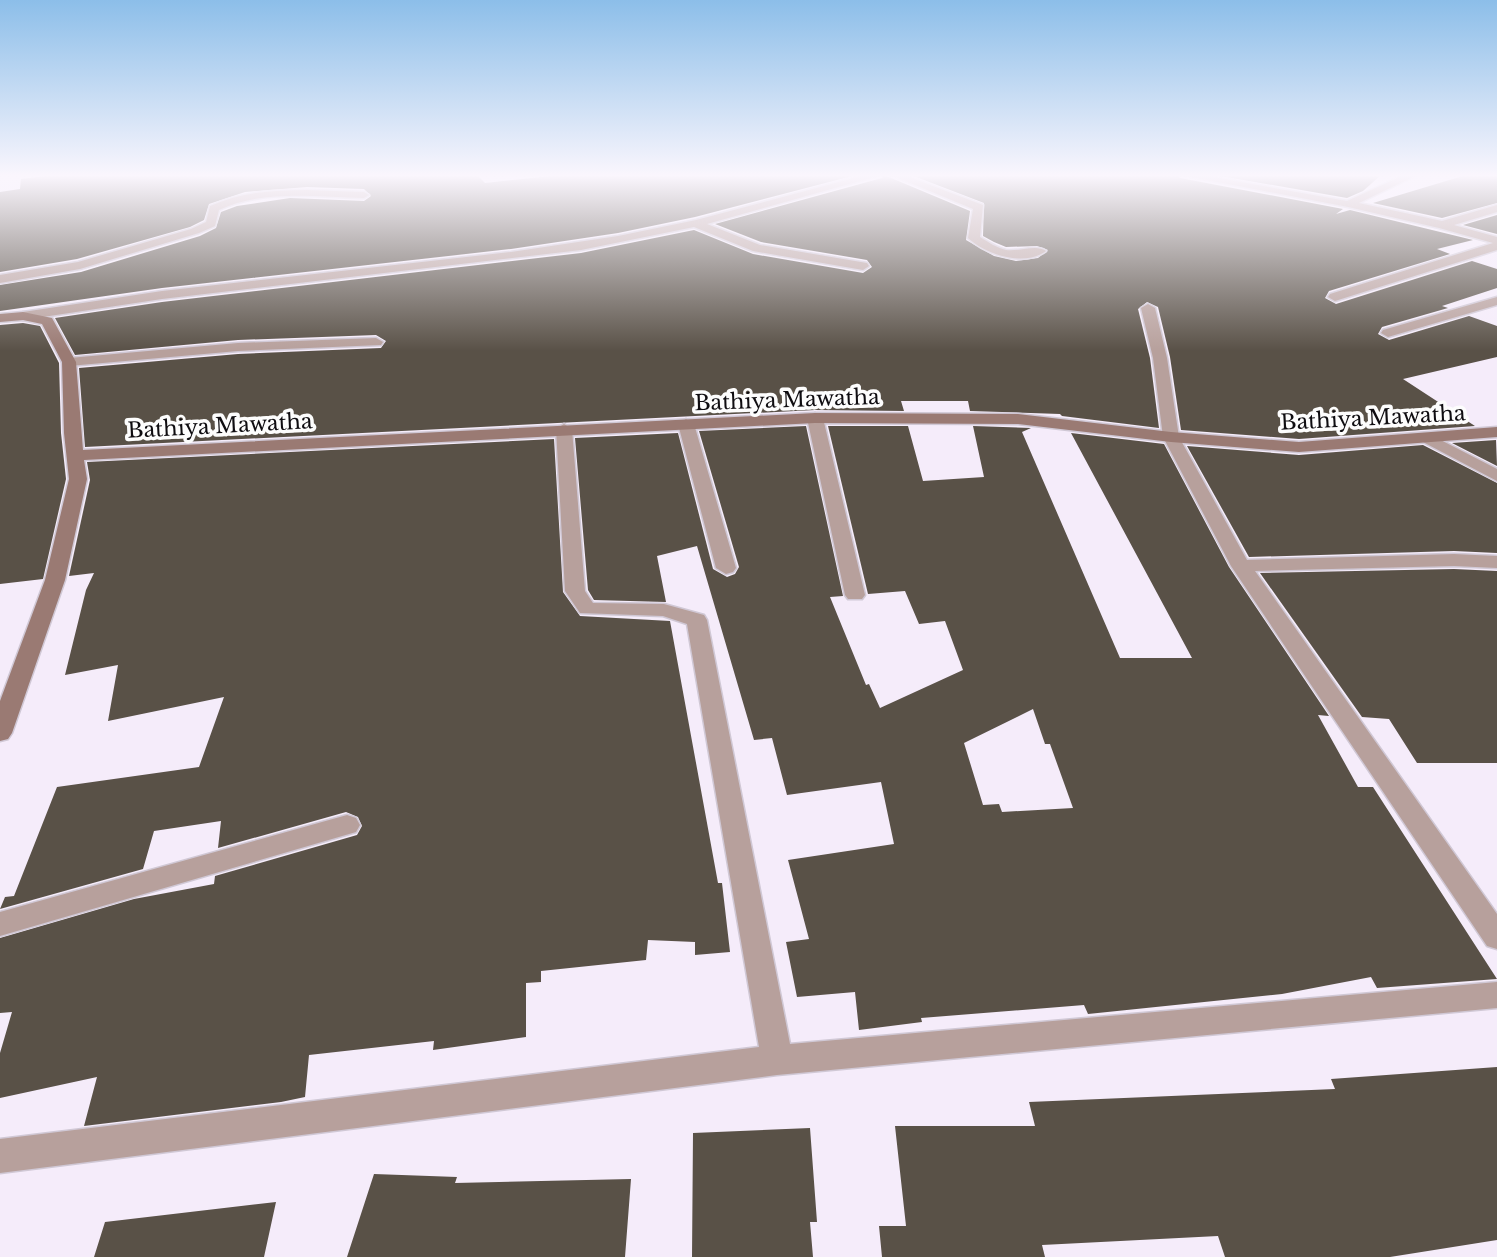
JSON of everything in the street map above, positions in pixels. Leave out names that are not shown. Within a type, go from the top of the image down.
[{"type":"street","points":[[0,279],[80,265],[186,234]]},
{"type":"street","points":[[0,318],[236,285],[583,246],[639,234]]},
{"type":"street","points":[[721,234],[757,248],[863,266]]},
{"type":"street","points":[[975,234],[974,238],[995,252],[1016,256],[1040,251]]},
{"type":"street","points":[[1468,234],[1497,243]]},
{"type":"street","points":[[1335,297],[1497,243]]},
{"type":"street","points":[[1388,333],[1497,301]]},
{"type":"street","points":[[1148,308],[1160,358],[1171,437],[1241,566],[1497,937]]},
{"type":"street","points":[[0,733],[55,580],[78,480],[72,433],[69,362],[47,321],[23,316]]},
{"type":"street","points":[[69,362],[238,347],[376,342]]},
{"type":"street","points":[[815,418],[855,596]]},
{"type":"street","name":"Bathiya Mawatha","points":[[76,455],[815,418],[1018,418],[1171,437],[1299,447],[1497,432]]},
{"type":"street","points":[[686,424],[726,568]]},
{"type":"street","points":[[564,429],[575,591],[587,609],[664,610],[697,620],[777,1060]]},
{"type":"street","points":[[1429,439],[1497,476]]},
{"type":"street","points":[[1241,566],[1454,559],[1497,562]]},
{"type":"street","points":[[0,924],[347,825]]},
{"type":"street","points":[[0,1156],[777,1060],[1497,995]]},
{"type":"building","points":[[0,234],[166,234],[77,259],[0,272]]},
{"type":"building","points":[[205,234],[614,234],[511,249],[162,288],[0,311],[0,285],[81,272]]},
{"type":"building","points":[[676,234],[703,234],[753,254],[863,273],[872,267],[867,260],[761,242],[740,234],[967,234],[966,240],[994,256],[1016,261],[1038,258],[1048,250],[1037,246],[1006,247],[983,234],[1447,234],[1473,240],[1437,249],[1450,254],[1329,291],[1325,298],[1336,304],[1472,261],[1497,269],[1497,288],[1442,306],[1448,308],[1382,327],[1378,334],[1389,340],[1469,316],[1497,326],[1497,357],[1403,379],[1475,426],[1299,439],[1181,430],[1170,357],[1158,307],[1147,302],[1138,309],[1150,358],[1159,428],[1060,414],[970,411],[968,401],[901,401],[904,411],[815,410],[85,447],[79,368],[238,354],[381,348],[386,341],[376,335],[238,340],[75,355],[55,318],[162,302],[581,253]]},
{"type":"building","points":[[23,323],[40,326],[59,363],[61,433],[66,479],[43,579],[0,584],[0,325]]},
{"type":"building","points":[[806,426],[843,596],[830,597],[866,685],[869,684],[880,708],[963,670],[945,621],[919,624],[905,591],[868,594],[828,426],[908,426],[923,481],[984,477],[973,426],[1031,428],[1022,432],[1120,658],[1192,658],[1071,433],[1164,444],[1229,567],[1329,716],[1318,715],[1358,787],[1373,787],[1497,979],[1377,988],[1371,977],[1282,994],[1088,1014],[1084,1005],[921,1018],[922,1022],[859,1030],[855,992],[797,997],[786,942],[809,939],[788,860],[894,844],[881,782],[787,795],[772,738],[754,740],[697,546],[657,556],[666,602],[594,600],[588,590],[575,438],[678,433],[713,569],[727,577],[735,574],[739,567],[699,431]],"holes":[[[1033,709],[1045,744],[1050,744],[1073,808],[1002,812],[999,804],[983,805],[964,743]]]},
{"type":"building","points":[[554,439],[563,592],[580,616],[670,621],[718,883],[722,883],[730,952],[695,955],[695,942],[648,940],[646,960],[541,971],[541,982],[526,983],[526,1037],[433,1050],[434,1041],[309,1055],[305,1097],[281,1102],[84,1126],[97,1077],[0,1098],[0,1053],[12,1012],[0,1013],[0,938],[134,899],[214,884],[215,876],[357,835],[362,826],[358,817],[346,812],[218,848],[221,821],[154,831],[143,869],[0,909],[5,897],[14,896],[57,787],[199,767],[224,697],[108,721],[118,665],[65,675],[86,590],[94,573],[69,576],[90,480],[87,462]]},
{"type":"building","points":[[1496,440],[1497,466],[1452,443]]},
{"type":"building","points":[[1423,445],[1497,483],[1497,553],[1454,551],[1249,557],[1187,446],[1299,455]]},
{"type":"building","points":[[1454,569],[1497,571],[1497,763],[1417,763],[1389,719],[1362,717],[1260,573]]},
{"type":"building","points":[[1497,1067],[1497,1240],[1390,1257],[1225,1257],[1218,1236],[1042,1245],[1045,1257],[882,1257],[879,1226],[906,1226],[895,1126],[1035,1126],[1029,1102],[1335,1089],[1331,1079]]},
{"type":"building","points":[[810,1128],[817,1222],[810,1222],[813,1257],[692,1257],[693,1133]]},
{"type":"building","points":[[374,1174],[457,1177],[455,1183],[631,1179],[625,1257],[347,1257]]},
{"type":"building","points":[[276,1202],[264,1257],[94,1257],[105,1222]]}]
